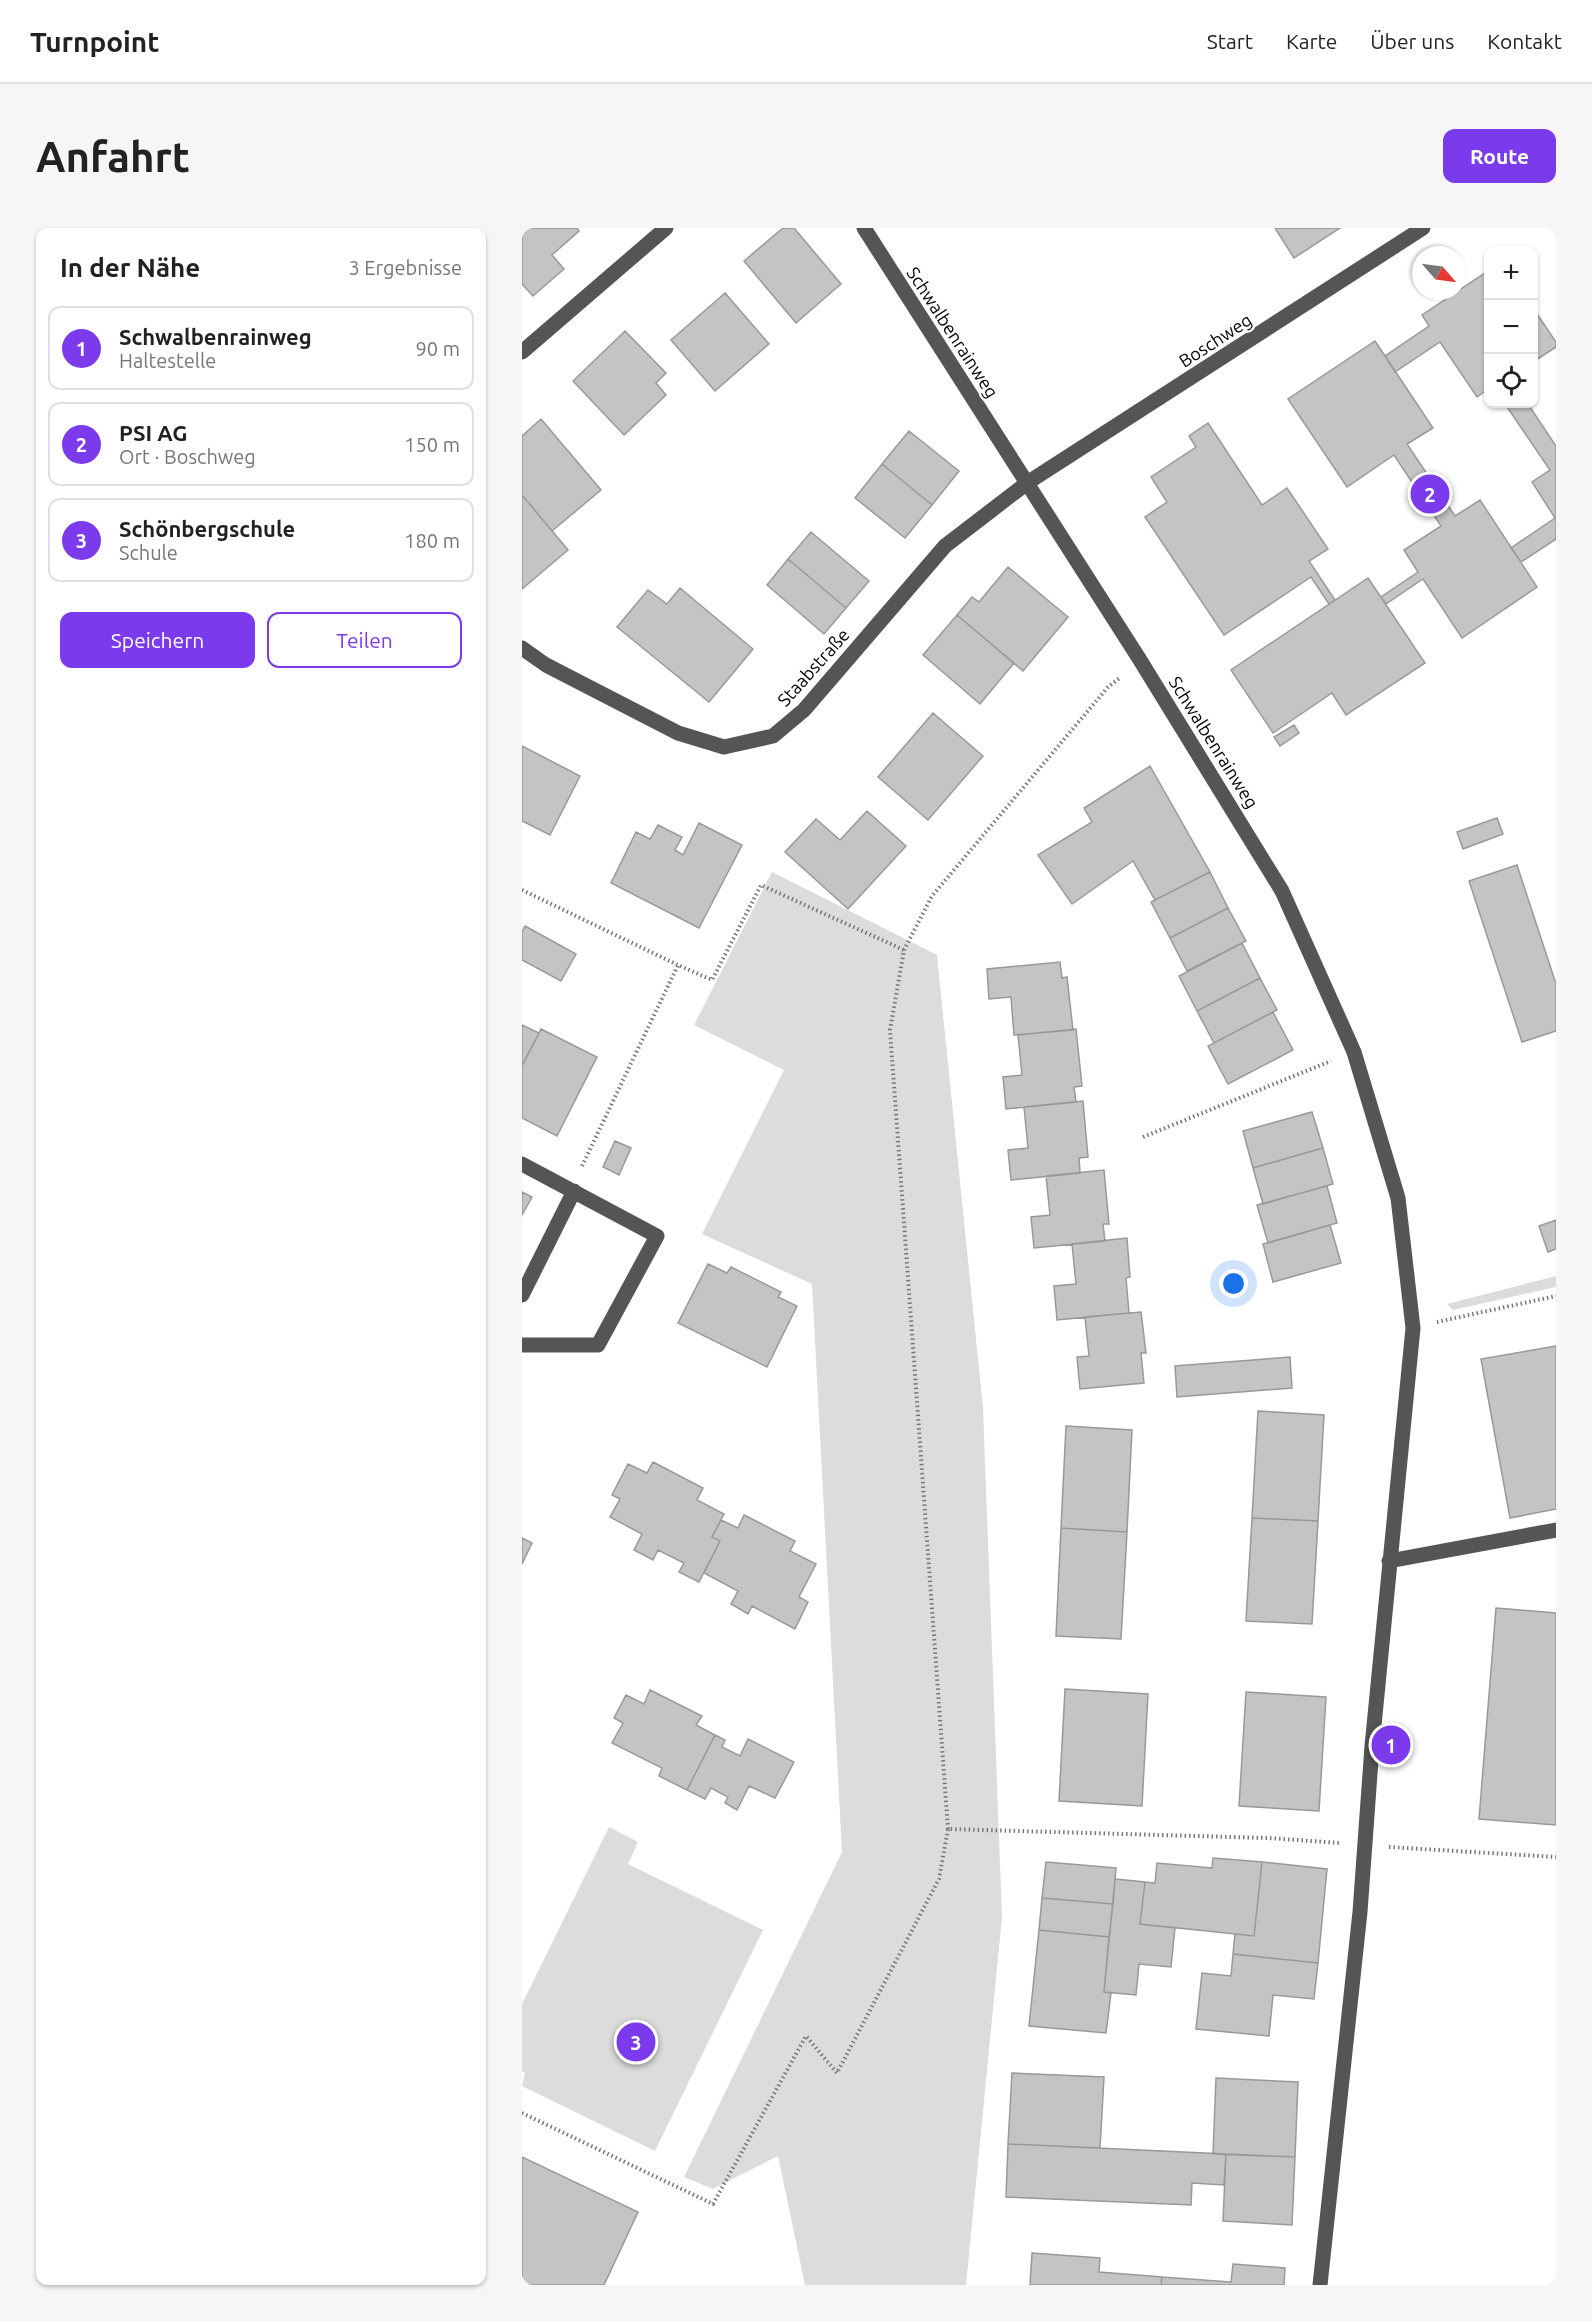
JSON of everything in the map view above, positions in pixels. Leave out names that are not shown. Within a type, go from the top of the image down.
[{"type":"street","points":[[522,352],[666,228]]},
{"type":"street","name":"Schwalbenrainweg","points":[[864,228],[1140,660],[1282,891],[1354,1052],[1398,1198],[1413,1328],[1389,1561],[1366,1845],[1320,2285]]},
{"type":"street","name":"Boschweg","points":[[1027,483],[1423,228]]},
{"type":"street","name":"Staabstraße","points":[[522,648],[546,665],[678,733],[724,747],[773,735],[804,710],[945,546],[1027,483]]},
{"type":"street","points":[[522,1164],[657,1236],[598,1345],[522,1344]]},
{"type":"street","points":[[522,1295],[574,1191]]},
{"type":"street","points":[[1389,1561],[1556,1530]]},
{"type":"path","points":[[522,2113],[713,2204],[806,2036],[837,2073],[939,1879],[948,1829],[890,1030],[904,950],[932,896],[1108,687],[1140,660]]},
{"type":"path","points":[[522,890],[712,980],[761,885],[904,950]]},
{"type":"path","points":[[574,1191],[584,1158],[678,965]]},
{"type":"path","points":[[1143,1137],[1354,1052]]},
{"type":"path","points":[[1413,1328],[1556,1296]]},
{"type":"path","points":[[948,1829],[1268,1838],[1556,1857]]},
{"type":"shaded area","points":[[772,872],[937,955],[983,1408],[1002,1917],[966,2285],[805,2285],[778,2156],[713,2189],[684,2177],[842,1852],[812,1284],[702,1234],[784,1070],[694,1025]]},
{"type":"shaded area","points":[[1556,1276],[1556,1287],[1453,1310],[1447,1304]]},
{"type":"shaded area","points":[[609,1827],[638,1842],[628,1864],[763,1930],[655,2151],[522,2086],[525,2073],[522,2071],[522,2004]]},
{"type":"building","points":[[522,228],[577,228],[579,231],[552,255],[564,269],[533,296],[522,284]]},
{"type":"building","points":[[783,228],[794,228],[841,284],[796,323],[744,261]]},
{"type":"building","points":[[1275,228],[1340,228],[1294,258]]},
{"type":"building","points":[[1484,274],[1484,392],[1477,397],[1440,342],[1395,372],[1385,356],[1429,326],[1422,315],[1444,300],[1466,300],[1466,286]]},
{"type":"building","points":[[725,293],[769,344],[715,391],[671,340]]},
{"type":"building","points":[[1538,315],[1556,342],[1556,347],[1538,359]]},
{"type":"building","points":[[625,331],[666,373],[656,383],[666,395],[624,435],[573,381]]},
{"type":"building","points":[[1375,341],[1433,428],[1407,444],[1455,516],[1480,500],[1537,587],[1462,638],[1423,579],[1386,604],[1381,597],[1418,572],[1404,550],[1441,526],[1394,455],[1347,487],[1288,399]]},
{"type":"building","points":[[1508,408],[1531,408],[1556,446],[1556,539],[1521,562],[1511,548],[1555,518],[1532,482],[1550,470]]},
{"type":"building","points":[[541,419],[601,490],[552,531],[522,495],[522,436]]},
{"type":"building","points":[[1208,423],[1262,505],[1287,488],[1328,549],[1309,561],[1335,600],[1329,604],[1311,577],[1224,635],[1145,517],[1167,502],[1151,477],[1196,447],[1189,436]]},
{"type":"building","points":[[909,431],[959,471],[932,505],[882,464]]},
{"type":"building","points":[[882,464],[932,505],[905,538],[855,498]]},
{"type":"building","points":[[522,495],[568,550],[522,589]]},
{"type":"building","points":[[811,532],[869,581],[846,608],[788,559]]},
{"type":"building","points":[[788,559],[846,608],[824,634],[767,585]]},
{"type":"building","points":[[1008,567],[1068,617],[1023,671],[957,615],[972,597],[979,602]]},
{"type":"building","points":[[1368,578],[1425,663],[1346,715],[1332,693],[1273,733],[1231,670]]},
{"type":"building","points":[[680,588],[753,649],[709,702],[617,627],[648,590],[667,604]]},
{"type":"building","points":[[957,615],[1014,663],[980,704],[923,655]]},
{"type":"building","points":[[933,713],[983,756],[928,820],[878,777]]},
{"type":"building","points":[[1294,725],[1299,733],[1280,746],[1274,737]]},
{"type":"building","points":[[522,746],[580,776],[550,835],[522,821]]},
{"type":"building","points":[[1150,766],[1210,872],[1155,900],[1133,861],[1072,904],[1038,855],[1092,822],[1084,808]]},
{"type":"building","points":[[867,811],[906,846],[848,909],[785,852],[816,819],[840,840]]},
{"type":"building","points":[[1497,818],[1503,834],[1463,849],[1457,832]]},
{"type":"building","points":[[699,823],[742,845],[699,928],[611,883],[636,832],[650,839],[658,825],[682,837],[675,850],[683,855]]},
{"type":"building","points":[[1517,865],[1556,984],[1556,1031],[1522,1042],[1469,881]]},
{"type":"building","points":[[1210,872],[1228,908],[1170,938],[1151,902]]},
{"type":"building","points":[[1228,908],[1246,941],[1187,971],[1170,938]]},
{"type":"building","points":[[525,926],[576,954],[561,981],[522,960],[522,932]]},
{"type":"building","points":[[1242,943],[1260,978],[1197,1011],[1179,976]]},
{"type":"building","points":[[1060,962],[1062,978],[1067,977],[1073,1030],[1014,1035],[1011,997],[989,999],[987,969]]},
{"type":"building","points":[[1260,978],[1277,1010],[1214,1043],[1197,1011]]},
{"type":"building","points":[[1273,1012],[1293,1050],[1228,1084],[1208,1046]]},
{"type":"building","points":[[522,1025],[539,1033],[522,1066]]},
{"type":"building","points":[[541,1029],[597,1057],[557,1136],[522,1118],[522,1066]]},
{"type":"building","points":[[1076,1029],[1082,1086],[1074,1087],[1076,1102],[1006,1109],[1003,1077],[1022,1075],[1018,1035]]},
{"type":"building","points":[[1083,1101],[1088,1157],[1079,1158],[1080,1173],[1011,1180],[1008,1150],[1028,1148],[1024,1107]]},
{"type":"building","points":[[1312,1112],[1323,1148],[1253,1168],[1243,1131]]},
{"type":"building","points":[[615,1141],[631,1148],[619,1175],[603,1167]]},
{"type":"building","points":[[1323,1148],[1333,1184],[1263,1204],[1253,1168]]},
{"type":"building","points":[[1104,1170],[1109,1224],[1103,1224],[1105,1241],[1034,1248],[1031,1217],[1050,1215],[1046,1176]]},
{"type":"building","points":[[1327,1186],[1337,1223],[1268,1243],[1257,1205]]},
{"type":"building","points":[[522,1192],[532,1197],[522,1215]]},
{"type":"building","points":[[1556,1220],[1556,1249],[1548,1252],[1539,1226]]},
{"type":"building","points":[[1330,1225],[1341,1263],[1273,1282],[1263,1244]]},
{"type":"building","points":[[1127,1238],[1130,1277],[1126,1278],[1129,1313],[1057,1320],[1054,1286],[1076,1284],[1072,1244]]},
{"type":"building","points":[[708,1264],[727,1273],[731,1267],[781,1292],[778,1297],[797,1306],[767,1367],[678,1323]]},
{"type":"building","points":[[1141,1312],[1146,1353],[1141,1353],[1144,1383],[1080,1389],[1077,1357],[1089,1356],[1085,1317]]},
{"type":"building","points":[[1556,1346],[1556,1509],[1510,1518],[1481,1359]]},
{"type":"building","points":[[1290,1357],[1292,1388],[1177,1397],[1175,1366]]},
{"type":"building","points":[[1258,1411],[1324,1415],[1318,1521],[1252,1518]]},
{"type":"building","points":[[1066,1426],[1132,1430],[1127,1532],[1061,1528]]},
{"type":"building","points":[[653,1462],[703,1488],[697,1500],[724,1514],[712,1537],[720,1541],[699,1582],[679,1572],[684,1563],[658,1550],[653,1560],[634,1550],[642,1534],[610,1517],[620,1499],[612,1495],[628,1464],[647,1473]]},
{"type":"building","points":[[744,1515],[795,1541],[790,1551],[816,1564],[799,1597],[808,1602],[795,1629],[752,1606],[748,1614],[731,1604],[738,1591],[704,1573],[720,1541],[712,1537],[721,1520],[738,1528]]},
{"type":"building","points":[[1252,1518],[1318,1521],[1312,1624],[1246,1621]]},
{"type":"building","points":[[1061,1528],[1127,1532],[1121,1639],[1056,1636]]},
{"type":"building","points":[[522,1538],[532,1543],[522,1564]]},
{"type":"building","points":[[1496,1608],[1556,1613],[1556,1825],[1479,1819]]},
{"type":"building","points":[[1065,1689],[1148,1694],[1142,1806],[1059,1801]]},
{"type":"building","points":[[650,1690],[702,1716],[696,1725],[715,1735],[687,1790],[659,1776],[662,1768],[612,1743],[623,1723],[614,1718],[626,1695],[644,1704]]},
{"type":"building","points":[[1246,1692],[1326,1697],[1319,1811],[1239,1806]]},
{"type":"building","points":[[715,1735],[725,1740],[722,1747],[740,1756],[748,1739],[794,1762],[775,1798],[749,1786],[737,1810],[725,1803],[728,1797],[711,1788],[705,1799],[687,1790]]},
{"type":"building","points":[[1213,1858],[1262,1862],[1254,1936],[1140,1924],[1145,1882],[1155,1883],[1157,1863],[1212,1868]]},
{"type":"building","points":[[1046,1862],[1116,1868],[1113,1904],[1042,1898]]},
{"type":"building","points":[[1262,1862],[1327,1869],[1318,1963],[1233,1954],[1235,1934],[1254,1936]]},
{"type":"building","points":[[1115,1879],[1145,1882],[1140,1924],[1175,1928],[1171,1967],[1139,1964],[1136,1995],[1104,1992]]},
{"type":"building","points":[[1042,1898],[1113,1904],[1109,1937],[1039,1930]]},
{"type":"building","points":[[1039,1930],[1109,1937],[1104,1992],[1111,1993],[1106,2033],[1029,2026]]},
{"type":"building","points":[[1233,1954],[1318,1963],[1314,1999],[1273,1995],[1269,2036],[1196,2029],[1202,1973],[1231,1976]]},
{"type":"building","points":[[1012,2073],[1104,2077],[1100,2148],[1008,2144]]},
{"type":"building","points":[[1216,2078],[1298,2082],[1295,2157],[1213,2154]]},
{"type":"building","points":[[1008,2144],[1226,2154],[1224,2185],[1192,2183],[1191,2205],[1006,2197]]},
{"type":"building","points":[[1226,2154],[1295,2157],[1292,2225],[1223,2221]]},
{"type":"building","points":[[522,2157],[638,2212],[604,2285],[522,2285]]},
{"type":"building","points":[[1032,2253],[1100,2258],[1099,2272],[1162,2277],[1161,2285],[1030,2285]]},
{"type":"building","points":[[1233,2264],[1285,2268],[1284,2285],[1161,2285],[1162,2277],[1231,2282]]},
{"type":"place","name":"PSI AG","points":[[1430,494]]},
{"type":"place","name":"Schwalbenrainweg","points":[[1391,1745]]},
{"type":"place","name":"Schönbergschule","points":[[636,2042]]}]
